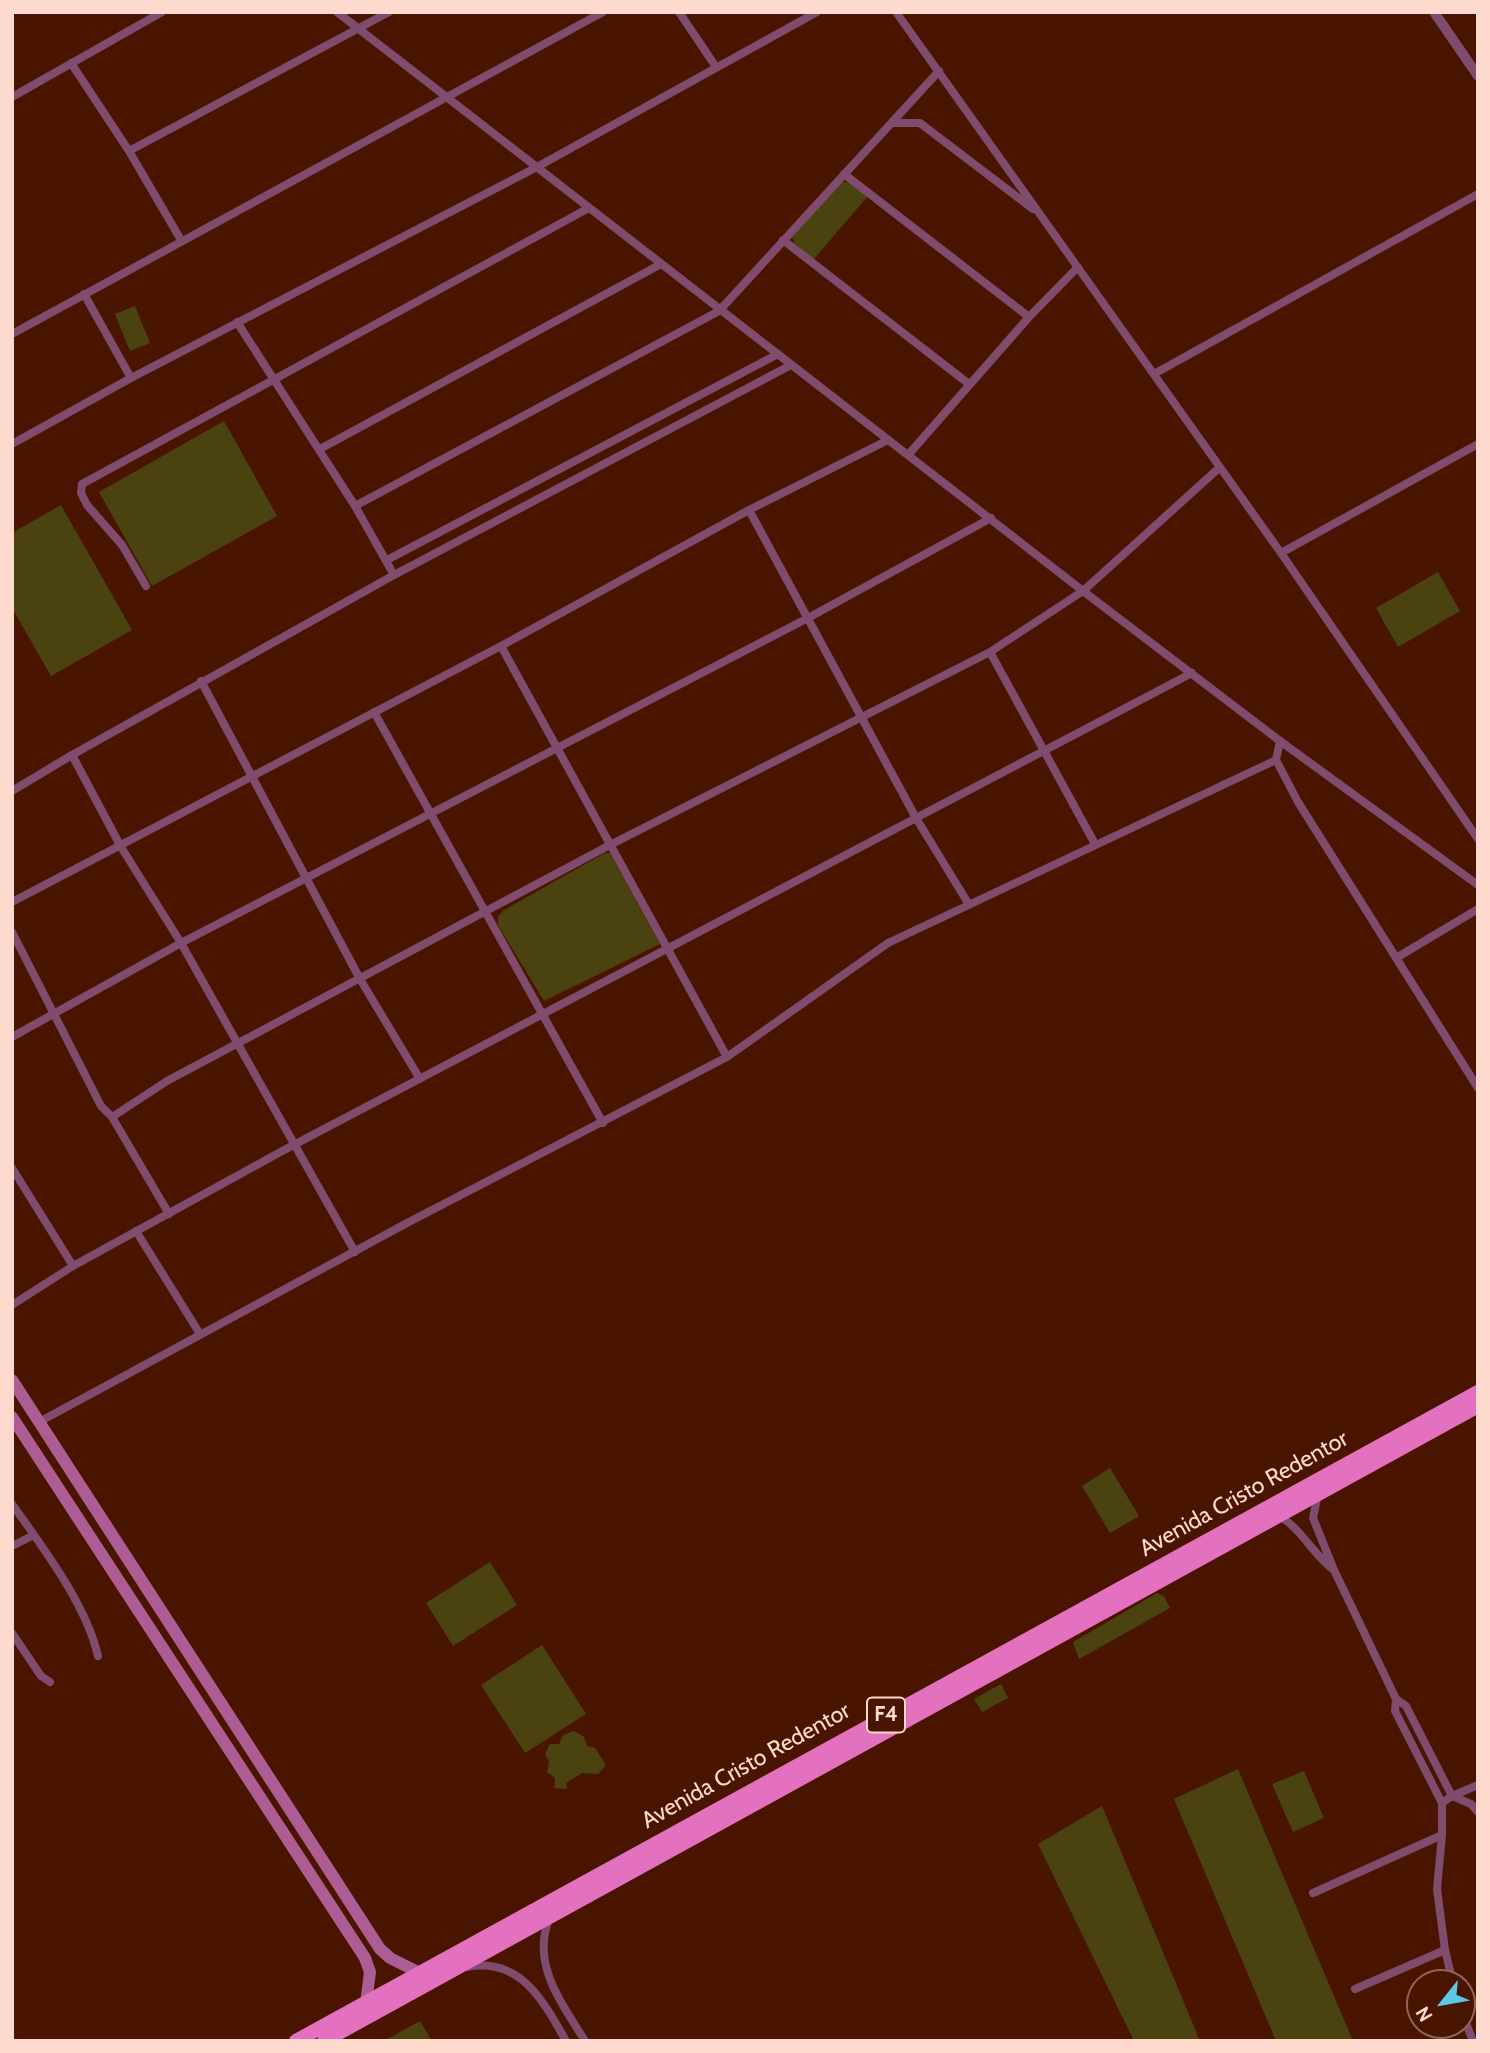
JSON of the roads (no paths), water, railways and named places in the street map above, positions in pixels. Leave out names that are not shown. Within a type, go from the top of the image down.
[{"type":"highway","name":"Avenida Cristo Redentor","points":[[296,2041],[1478,1392]]},
{"type":"highway","name":"Avenida Cristo Redentor","points":[[324,2041],[1478,1406]]},
{"type":"main road","points":[[12,1380],[380,1949],[390,1958],[420,1973]]},
{"type":"main road","points":[[30,1408],[13,1418],[365,1958],[370,1972],[366,2003]]},
{"type":"main road","points":[[168,1654],[182,1643]]},
{"type":"main road","points":[[365,1958],[380,1949]]},
{"type":"street","points":[[12,97],[162,12]]},
{"type":"street","points":[[337,12],[587,209],[662,264],[719,311],[1083,591],[1280,741],[1478,885]]},
{"type":"street","points":[[129,151],[389,12]]},
{"type":"street","points":[[12,334],[604,12]]},
{"type":"street","points":[[679,12],[716,67]]},
{"type":"street","points":[[12,444],[237,322],[537,167],[817,12]]},
{"type":"street","points":[[895,12],[940,71],[1281,553],[1478,839]]},
{"type":"street","points":[[1434,12],[1478,76]]},
{"type":"street","points":[[72,63],[129,151],[181,240]]},
{"type":"street","points":[[355,506],[719,311],[940,71]]},
{"type":"street","points":[[892,124],[920,124],[1041,215]]},
{"type":"street","points":[[844,174],[1029,317]]},
{"type":"street","points":[[1154,374],[1478,194]]},
{"type":"street","points":[[146,586],[122,545],[87,505],[80,493],[82,484],[587,209]]},
{"type":"street","points":[[783,240],[969,384]]},
{"type":"street","points":[[320,449],[662,264]]},
{"type":"street","points":[[908,455],[1029,317],[1078,267]]},
{"type":"street","points":[[84,294],[131,378]]},
{"type":"street","points":[[237,322],[320,449],[394,575]]},
{"type":"street","points":[[387,560],[778,354]]},
{"type":"street","points":[[12,791],[201,681],[394,575],[791,365]]},
{"type":"street","points":[[12,902],[501,646],[749,510],[888,440]]},
{"type":"street","points":[[1281,553],[1478,444]]},
{"type":"street","points":[[112,1117],[167,1081],[608,846],[990,652],[1083,591],[1219,468]]},
{"type":"street","points":[[749,510],[916,818],[968,903]]},
{"type":"street","points":[[12,1037],[181,943],[304,878],[431,816],[556,746],[808,618],[991,518]]},
{"type":"street","points":[[501,646],[608,846],[727,1057]]},
{"type":"street","points":[[990,652],[1095,844]]},
{"type":"street","points":[[12,1305],[74,1266],[294,1145],[1192,673]]},
{"type":"street","points":[[201,681],[304,878],[420,1079]]},
{"type":"street","points":[[374,712],[603,1123]]},
{"type":"street","points":[[1280,741],[1276,760],[1298,802],[1478,1088]]},
{"type":"street","points":[[72,755],[121,847],[181,943],[355,1252]]},
{"type":"street","points":[[39,1422],[200,1334],[727,1057],[888,943],[1276,760]]},
{"type":"street","points":[[1396,958],[1478,909]]},
{"type":"street","points":[[12,932],[55,1014],[62,1035],[101,1106],[112,1117],[169,1214]]},
{"type":"street","points":[[12,1168],[74,1266]]},
{"type":"street","points":[[136,1231],[200,1334]]},
{"type":"street","points":[[1319,1493],[1312,1509],[1313,1518],[1334,1570],[1396,1699],[1406,1706],[1452,1796],[1471,1804],[1478,1812]]},
{"type":"street","points":[[12,1504],[34,1535],[94,1636],[98,1656]]},
{"type":"street","points":[[1276,1515],[1291,1521],[1319,1559],[1334,1570]]},
{"type":"street","points":[[12,1546],[34,1535]]},
{"type":"street","points":[[12,1633],[41,1676],[50,1682]]},
{"type":"street","points":[[1396,1699],[1395,1711],[1417,1759],[1442,1803],[1437,1889],[1450,1969]]},
{"type":"street","points":[[1417,1759],[1430,1753]]},
{"type":"street","points":[[1442,1803],[1478,1785]]},
{"type":"street","points":[[1313,1893],[1442,1835]]},
{"type":"street","points":[[553,1914],[542,1935],[542,1959],[550,1980],[585,2041]]},
{"type":"street","points":[[1355,1989],[1445,1950]]},
{"type":"street","points":[[454,1969],[486,1963],[510,1969],[549,2012],[565,2039]]},
{"type":"street","points":[[549,2012],[560,2017],[563,2002]]},
{"type":"street","points":[[565,2039],[568,2028],[578,2028]]}]
